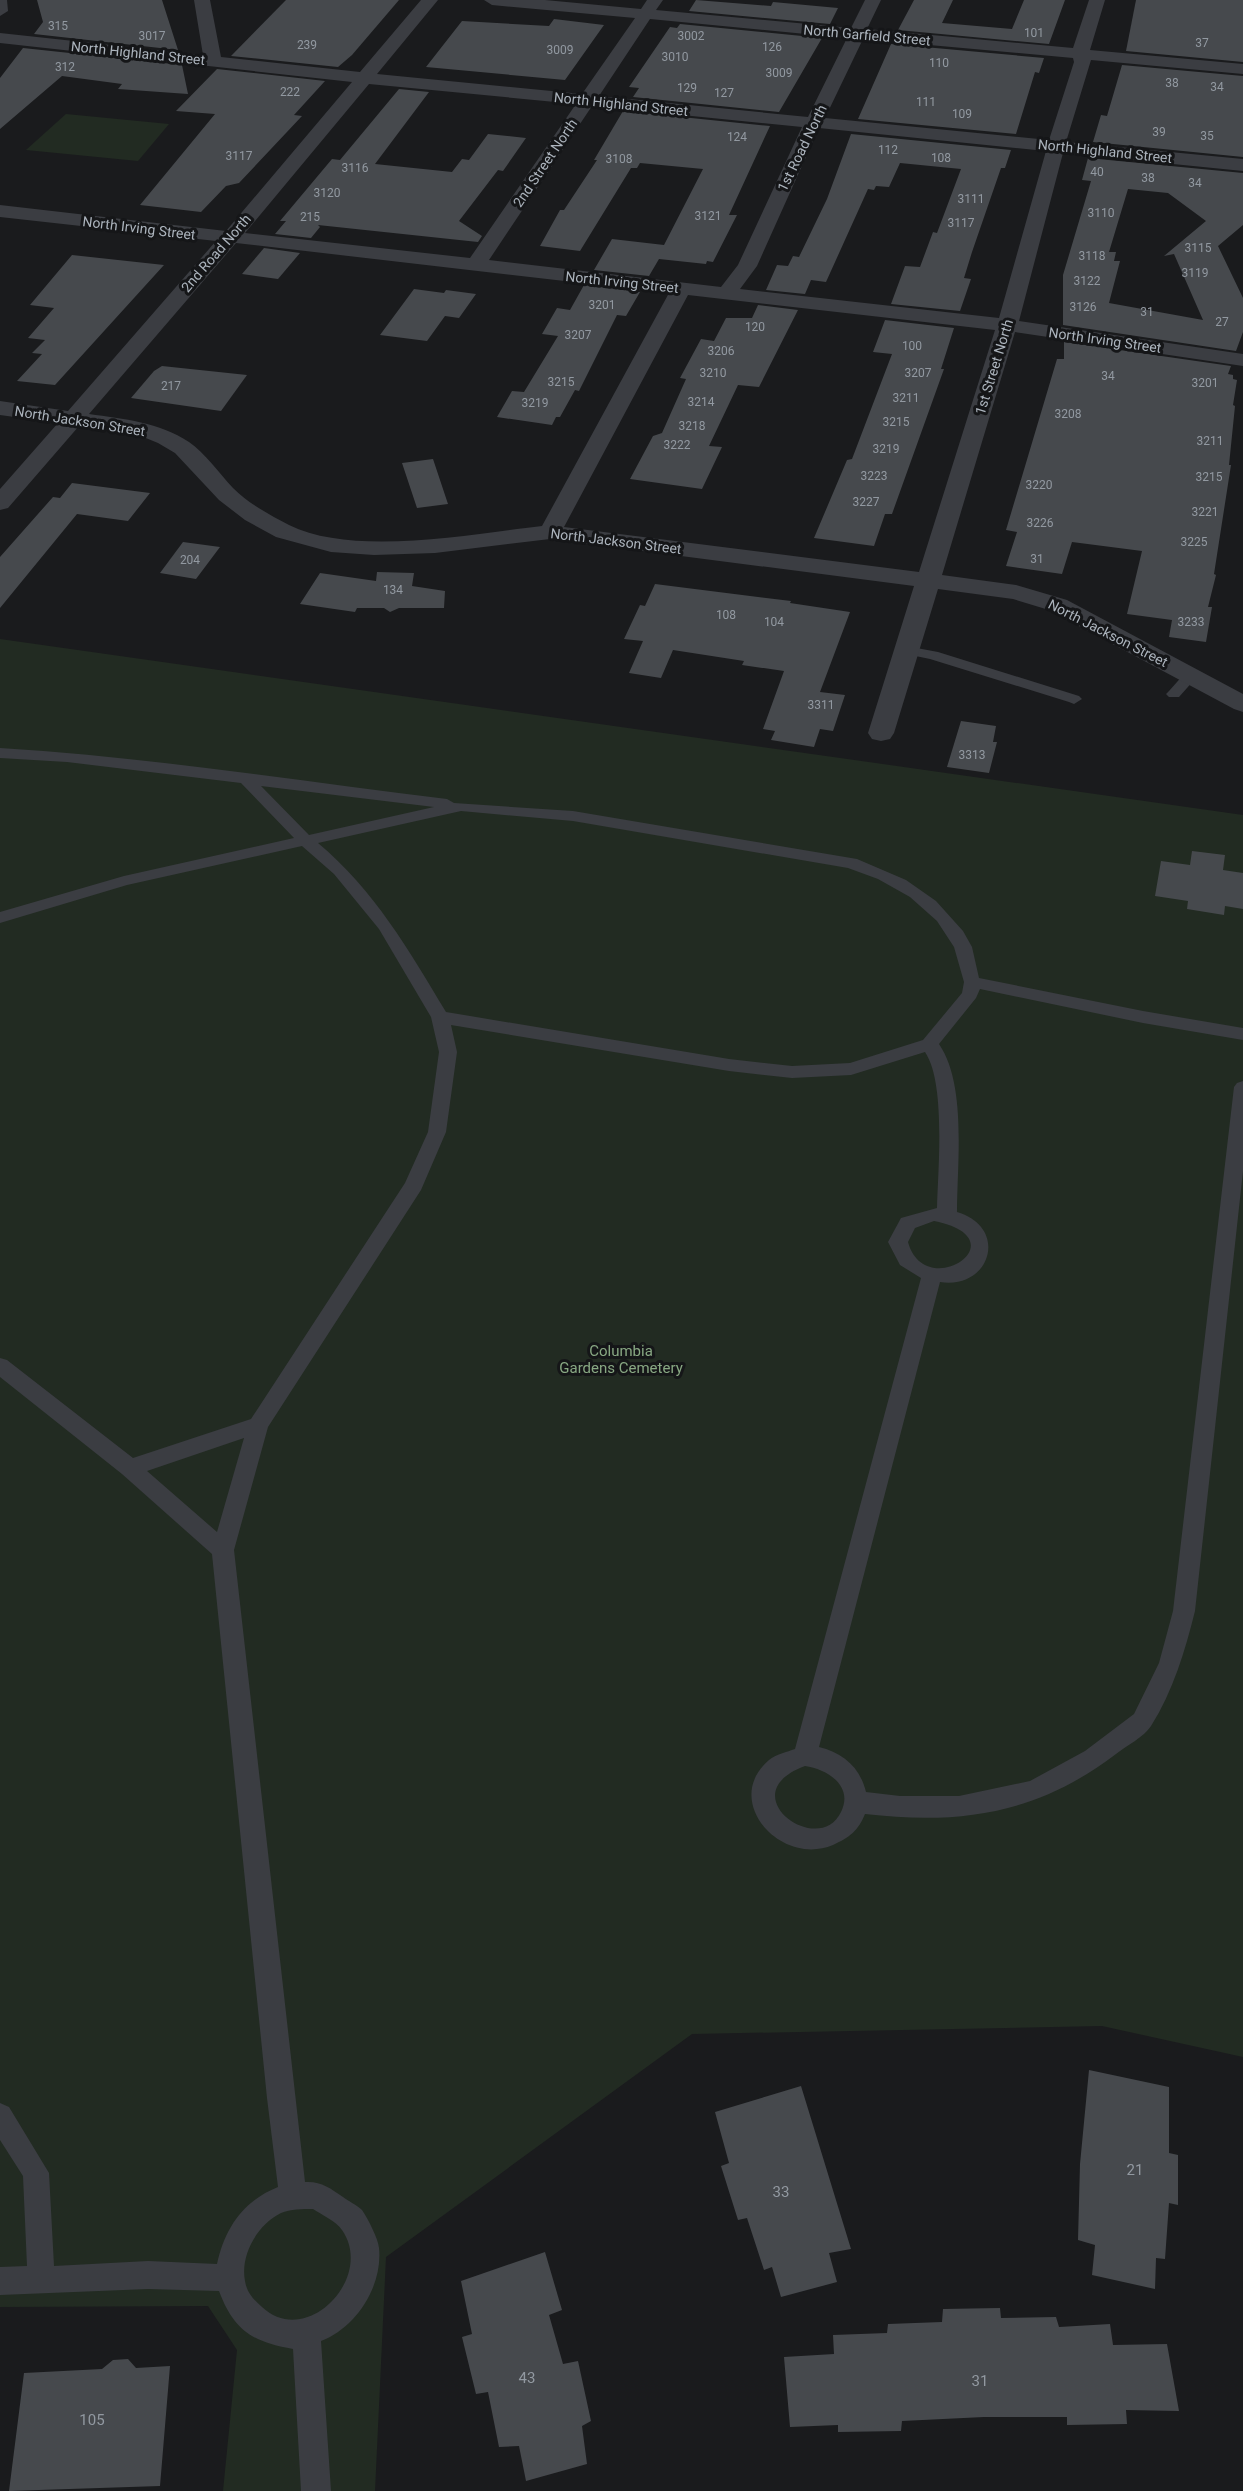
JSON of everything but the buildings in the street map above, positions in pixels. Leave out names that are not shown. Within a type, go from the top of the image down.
[{"type":"street","points":[[202,0],[213,61]]},
{"type":"street","name":"2nd Road North","points":[[0,503],[229,238],[430,0]]},
{"type":"street","name":"North Garfield Street","points":[[492,0],[650,7],[856,34],[1243,69]]},
{"type":"street","name":"1st Road North","points":[[726,293],[747,267],[873,0]]},
{"type":"street","name":"1st Street North","points":[[881,733],[1007,325],[1056,146],[1083,62],[1080,54],[1097,0]]},
{"type":"street","points":[[0,1],[0,11]]},
{"type":"street","name":"2nd Street North","points":[[475,266],[650,7]]},
{"type":"street","name":"North Highland Street","points":[[0,38],[587,101],[1243,165]]},
{"type":"street","name":"North Irving Street","points":[[0,212],[1007,325],[1243,360]]},
{"type":"street","points":[[550,532],[682,288]]},
{"type":"street","name":"North Jackson Street","points":[[0,408],[140,428],[166,438],[183,448],[227,495],[253,515],[284,532],[331,545],[374,548],[435,546],[550,532],[1016,592],[1058,605],[1243,704]]},
{"type":"lane","points":[[906,650],[933,655],[1074,699]]},
{"type":"lane","points":[[1174,694],[1190,676]]},
{"type":"lane","points":[[0,753],[67,757],[461,806],[573,816],[851,863],[870,869],[917,892],[950,927],[964,949],[966,969],[973,982],[970,994],[929,1044],[851,1069],[792,1072],[729,1065],[440,1017]]},
{"type":"lane","points":[[245,778],[305,840],[340,870],[386,926],[440,1017],[448,1052],[437,1132],[414,1185],[258,1425],[223,1550],[280,2098],[293,2196]]},
{"type":"lane","points":[[0,918],[124,881],[461,806]]},
{"type":"lane","points":[[973,982],[1143,1017],[1243,1034]]},
{"type":"lane","points":[[929,1044],[940,1060],[948,1111],[947,1215]]},
{"type":"lane","points":[[856,1802],[900,1807],[959,1807],[1035,1791],[1093,1758],[1142,1721],[1170,1664],[1184,1611],[1243,1087]]},
{"type":"lane","points":[[947,1215],[970,1226],[982,1243],[977,1262],[958,1274],[932,1274],[918,1270],[900,1252],[898,1242],[908,1223],[919,1217],[947,1215]]},
{"type":"lane","points":[[805,1756],[932,1274]]},
{"type":"lane","points":[[0,1366],[130,1468],[223,1550]]},
{"type":"lane","points":[[130,1468],[258,1425]]},
{"type":"lane","points":[[805,1756],[828,1761],[847,1774],[855,1788],[856,1802],[852,1816],[843,1828],[830,1836],[815,1839],[799,1838],[773,1823],[762,1798],[763,1785],[778,1764],[805,1756]]},
{"type":"lane","points":[[0,2116],[36,2173],[41,2280]]},
{"type":"lane","points":[[316,2195],[337,2204],[353,2218],[363,2238],[366,2261],[361,2286],[348,2307],[329,2324],[306,2333],[284,2334],[264,2329],[247,2317],[236,2299],[230,2278],[231,2256],[254,2216],[272,2203],[293,2196],[316,2195]]},
{"type":"lane","points":[[0,2281],[148,2275],[230,2278]]},
{"type":"lane","points":[[306,2333],[316,2491]]},
{"type":"green space","points":[[66,114],[169,124],[138,161],[26,150]]},
{"type":"green space","name":"Columbia Gardens Cemetery","points":[[0,639],[1243,815],[1243,2057],[1102,2026],[692,2034],[386,2257],[375,2491],[223,2491],[237,2350],[208,2306],[0,2307]]}]
